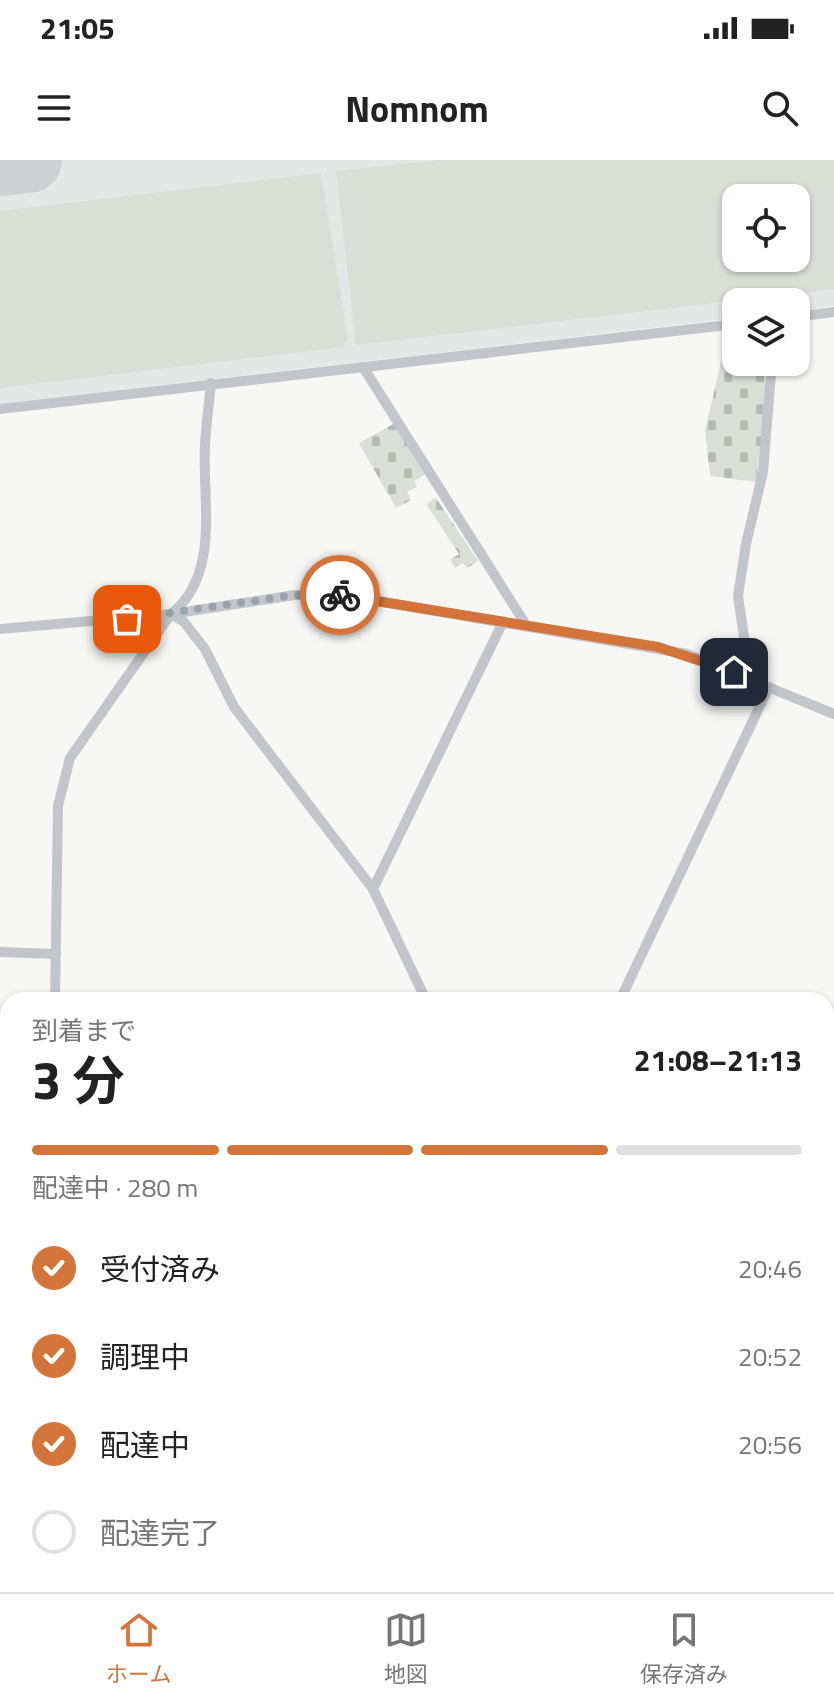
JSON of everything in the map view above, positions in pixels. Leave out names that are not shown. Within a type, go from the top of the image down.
[{"type":"street","points":[[810,315],[834,312]]},
{"type":"street","points":[[0,409],[722,326]]},
{"type":"street","points":[[363,367],[526,625]]},
{"type":"street","points":[[750,678],[738,596],[746,544],[763,472],[771,376]]},
{"type":"street","points":[[55,992],[58,806],[70,758],[171,614],[188,600],[206,552],[205,446],[211,383]]},
{"type":"street","points":[[0,629],[171,614],[316,594],[526,625],[687,654],[834,714]]},
{"type":"street","points":[[171,614],[184,622],[205,649],[234,707],[373,889],[422,992]]},
{"type":"street","points":[[373,889],[503,622]]},
{"type":"street","points":[[624,992],[769,687]]},
{"type":"street","points":[[0,952],[56,954]]},
{"type":"shaded area","points":[[0,160],[834,160],[834,306],[810,309],[810,288],[722,288],[722,320],[0,404]]},
{"type":"green space","points":[[439,160],[834,160],[834,289],[810,292],[810,288],[722,288],[722,302],[356,345],[336,171]]},
{"type":"green space","points":[[321,173],[348,340],[343,347],[0,388],[0,211]]},
{"type":"green space","points":[[722,358],[722,376],[765,376],[765,411],[756,482],[710,476],[705,430]]},
{"type":"green space","points":[[395,423],[425,475],[414,481],[417,487],[407,492],[411,500],[396,508],[359,443]]},
{"type":"green space","points":[[436,498],[478,561],[467,568],[463,563],[455,568],[450,560],[459,554],[426,504]]},
{"type":"runway","points":[[0,163],[29,160]]},
{"type":"way so far","points":[[127,619],[295,595],[340,595]]},
{"type":"route","points":[[340,595],[658,647],[687,654],[734,672]]}]
